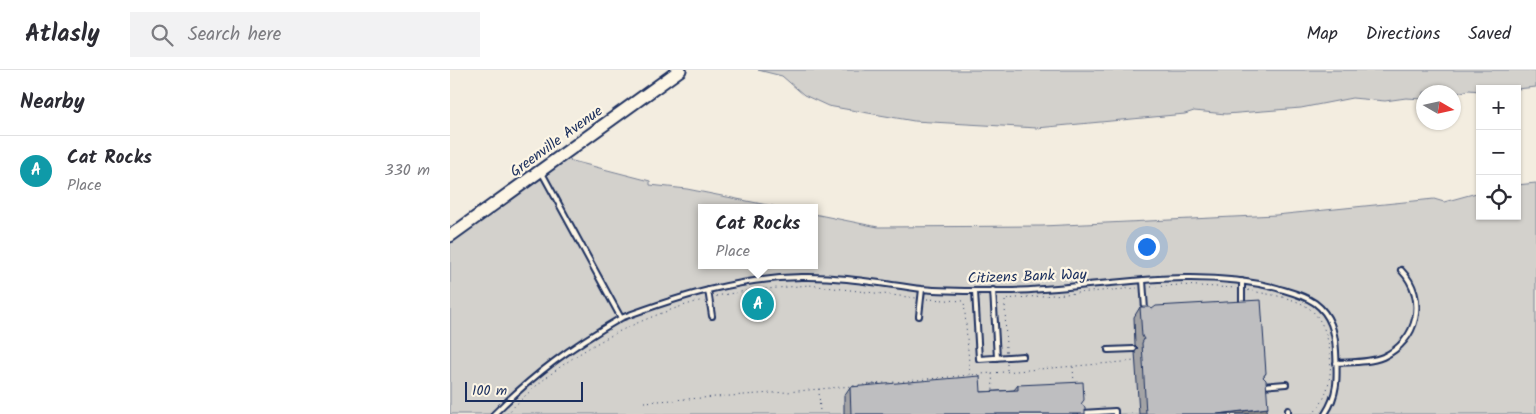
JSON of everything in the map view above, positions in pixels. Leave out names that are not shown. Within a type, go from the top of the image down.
[{"type":"main road","name":"Greenville Avenue","points":[[450,236],[680,70]]},
{"type":"lane","points":[[541,171],[621,318]]},
{"type":"lane","points":[[1336,363],[1382,357],[1396,349],[1410,336],[1416,317],[1417,302],[1410,279],[1401,270]]},
{"type":"lane","name":"Citizens Bank Way","points":[[494,414],[532,377],[559,355],[621,318],[667,301],[746,281],[802,277],[837,278],[922,289],[974,291],[1047,290],[1143,280],[1195,277],[1242,281],[1297,294],[1316,304],[1328,317],[1333,329],[1336,390],[1325,414]]},
{"type":"lane","points":[[1143,280],[1146,315]]},
{"type":"lane","points":[[1242,281],[1242,308]]},
{"type":"lane","points":[[919,316],[922,289]]},
{"type":"lane","points":[[708,290],[712,316]]},
{"type":"lane","points":[[993,290],[997,358]]},
{"type":"lane","points":[[974,291],[979,358],[1024,356]]},
{"type":"lane","points":[[1108,350],[1134,349]]},
{"type":"lane","points":[[1260,386],[1286,384]]},
{"type":"lane","points":[[1078,413],[1115,412],[1115,414]]},
{"type":"path","points":[[507,414],[547,377],[577,355],[608,336],[664,311],[709,298],[746,291],[810,285],[964,301],[970,375]]},
{"type":"path","points":[[1007,370],[1005,299],[1180,285],[1242,289],[1296,301],[1310,309],[1322,323],[1327,335],[1330,379],[1325,399],[1312,414]]},
{"type":"path","points":[[644,402],[970,375],[992,373],[992,371],[1135,362]]},
{"type":"path","points":[[1073,366],[1074,391]]},
{"type":"path","points":[[992,373],[993,391]]},
{"type":"path","points":[[819,388],[820,414]]},
{"type":"shaded area","points":[[758,70],[1536,70],[1536,87],[1521,89],[1521,85],[1476,85],[1476,91],[1461,92],[1461,85],[1416,85],[1416,99],[1385,101],[1352,98],[1301,108],[1226,114],[1194,111],[1185,114],[1037,128],[914,121],[828,106],[804,95],[782,76]]},
{"type":"shaded area","points":[[561,158],[650,181],[650,185],[687,189],[762,204],[698,204],[698,269],[818,269],[818,215],[878,227],[1042,226],[1276,215],[1434,199],[1444,202],[1476,193],[1476,220],[1521,220],[1521,185],[1536,183],[1536,414],[450,414],[450,237]]},
{"type":"building","points":[[1261,300],[1266,373],[1263,377],[1266,380],[1268,408],[1217,414],[1146,414],[1142,343],[1144,339],[1142,336],[1140,307],[1152,309],[1156,306]]},
{"type":"building","points":[[980,376],[981,392],[1018,390],[1018,385],[1083,382],[1084,400],[1081,404],[1085,407],[1085,414],[851,414],[850,387]]},
{"type":"place","name":"Cat Rocks","points":[[758,304]]}]
